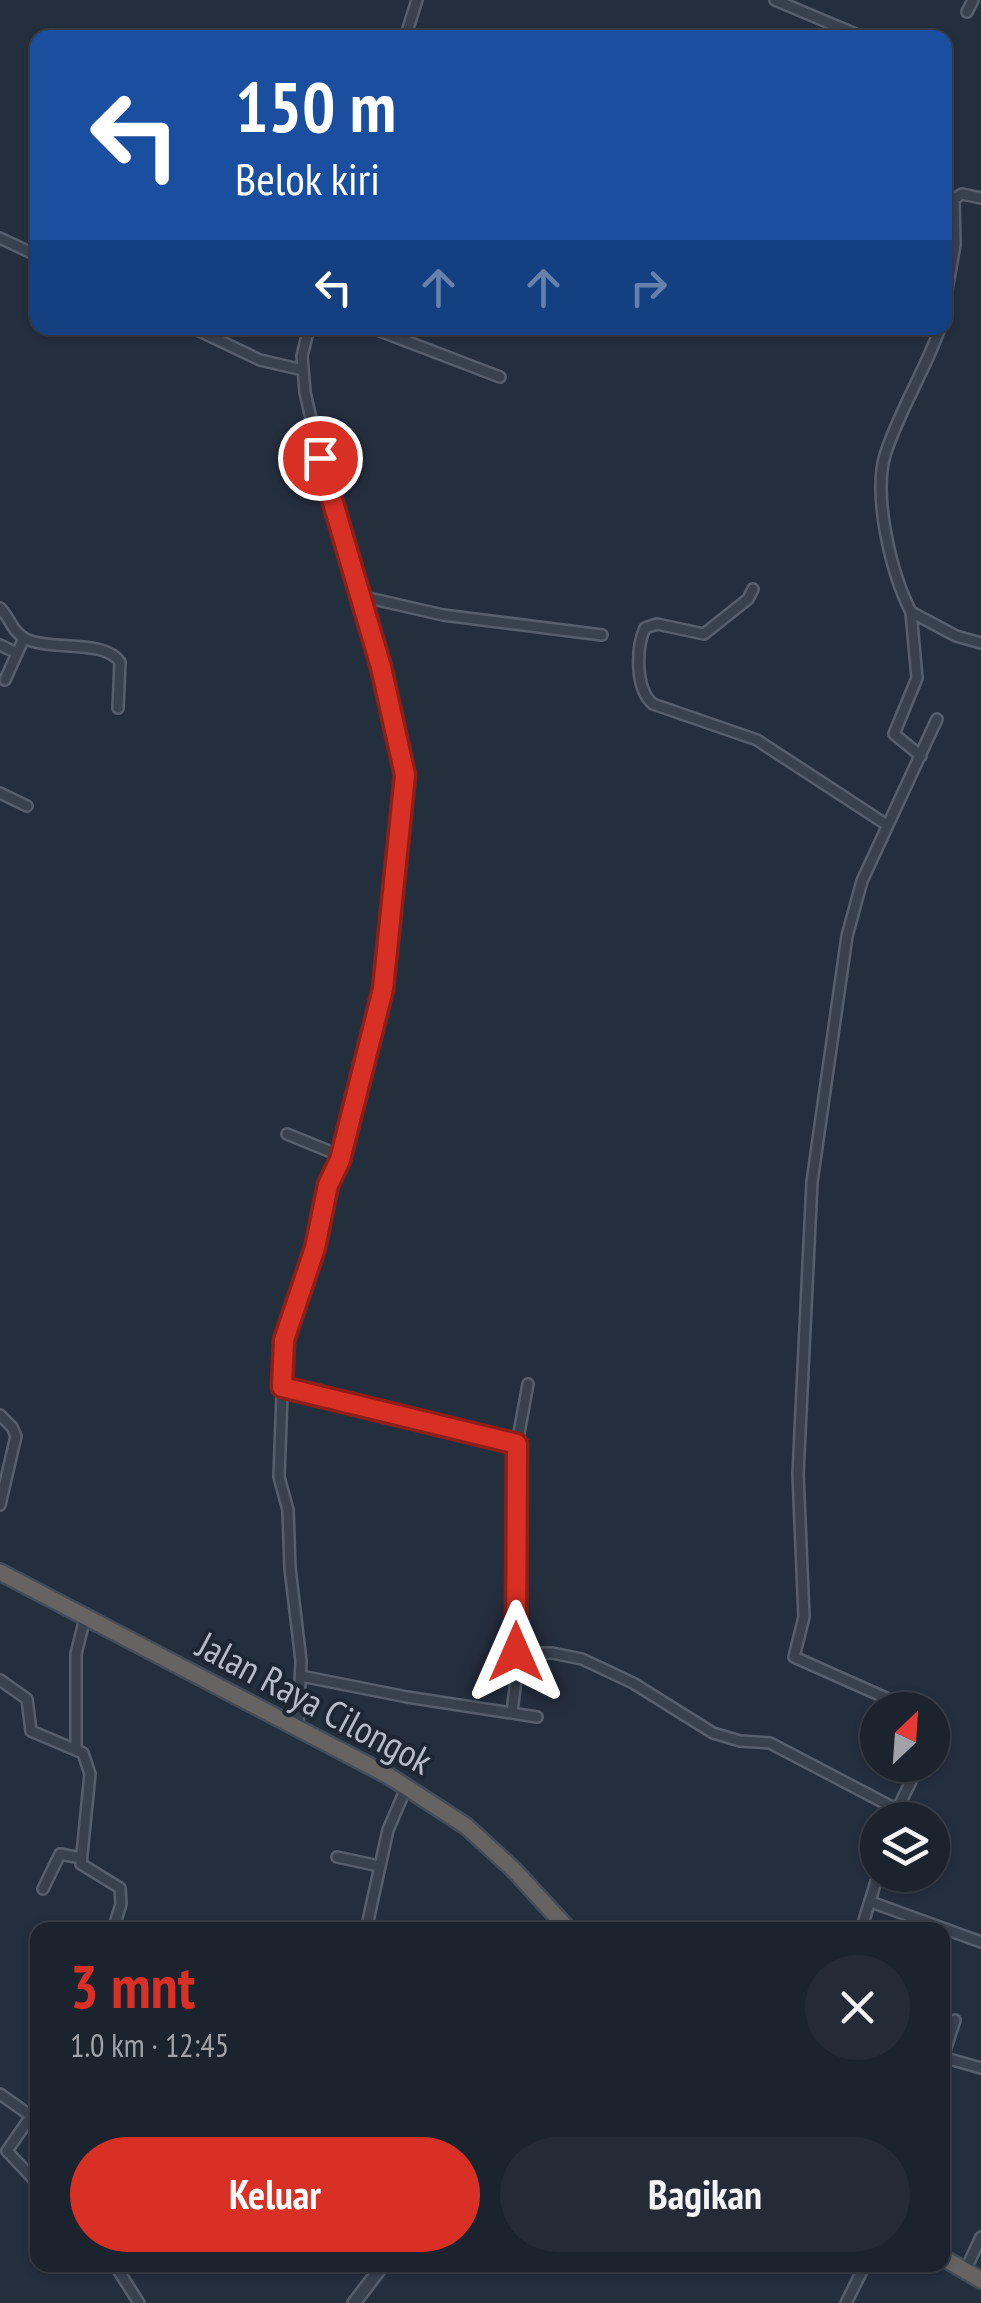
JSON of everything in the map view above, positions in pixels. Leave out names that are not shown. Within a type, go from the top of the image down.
[{"type":"highway","name":"Jalan Raya Cilongok","points":[[0,1572],[406,1788],[466,1826],[562,1922]]},
{"type":"highway","points":[[950,2262],[981,2280]]},
{"type":"street","points":[[403,0],[416,3],[408,30]]},
{"type":"street","points":[[775,0],[845,30]]},
{"type":"street","points":[[967,12],[973,0]]},
{"type":"street","points":[[952,257],[954,199],[962,194],[981,198]]},
{"type":"street","points":[[0,238],[30,252]]},
{"type":"street","points":[[208,335],[260,360],[302,370]]},
{"type":"street","points":[[298,1729],[302,1676],[288,1510],[279,1476],[284,1340],[315,1248],[328,1185],[341,1156],[383,989],[405,775],[396,721],[320,458],[302,370],[306,335]]},
{"type":"street","points":[[390,335],[500,377]]},
{"type":"street","points":[[921,756],[894,734],[917,678],[910,612],[890,552],[881,492],[882,471],[896,426],[937,335]]},
{"type":"street","points":[[753,589],[748,599],[704,634],[657,624],[645,628],[640,686],[646,698],[653,704],[757,740],[887,825]]},
{"type":"street","points":[[360,596],[443,615],[602,635]]},
{"type":"street","points":[[0,608],[24,638],[37,643],[104,650],[117,656],[118,708]]},
{"type":"street","points":[[910,612],[956,636],[981,643]]},
{"type":"street","points":[[5,680],[24,638]]},
{"type":"street","points":[[0,645],[17,653]]},
{"type":"street","points":[[873,1692],[794,1657],[804,1617],[798,1474],[812,1182],[852,910],[938,719]]},
{"type":"street","points":[[0,792],[26,806]]},
{"type":"street","points":[[286,1134],[341,1156]]},
{"type":"street","points":[[512,1712],[517,1444],[528,1384]]},
{"type":"street","points":[[282,1387],[517,1444]]},
{"type":"street","points":[[0,1415],[16,1436],[0,1505]]},
{"type":"street","points":[[76,1748],[76,1654],[85,1618]]},
{"type":"street","points":[[516,1652],[552,1652],[582,1659],[634,1683],[714,1732],[740,1742],[770,1743],[873,1802]]},
{"type":"street","points":[[302,1676],[537,1717]]},
{"type":"street","points":[[0,1680],[26,1699],[29,1729],[83,1753],[90,1774],[81,1858],[84,1866],[120,1888],[121,1904],[115,1922]]},
{"type":"street","points":[[368,1922],[388,1830],[406,1788]]},
{"type":"street","points":[[43,1889],[60,1854],[81,1858]]},
{"type":"street","points":[[337,1857],[379,1866]]},
{"type":"street","points":[[864,1922],[873,1892]]},
{"type":"street","points":[[870,1902],[926,1922]]},
{"type":"street","points":[[950,1931],[981,1942]]},
{"type":"street","points":[[950,2035],[955,2020]]},
{"type":"street","points":[[950,2059],[981,2068]]},
{"type":"street","points":[[0,2094],[30,2115]]},
{"type":"street","points":[[30,2117],[7,2154],[30,2176]]},
{"type":"street","points":[[965,2270],[981,2237]]},
{"type":"street","points":[[119,2272],[139,2303]]},
{"type":"street","points":[[354,2303],[378,2272]]},
{"type":"street","points":[[846,2303],[861,2272]]},
{"type":"route","points":[[320,458],[396,721],[405,775],[404,804],[383,989],[340,1160],[328,1185],[315,1248],[284,1340],[282,1387],[517,1444],[516,1652]]}]
